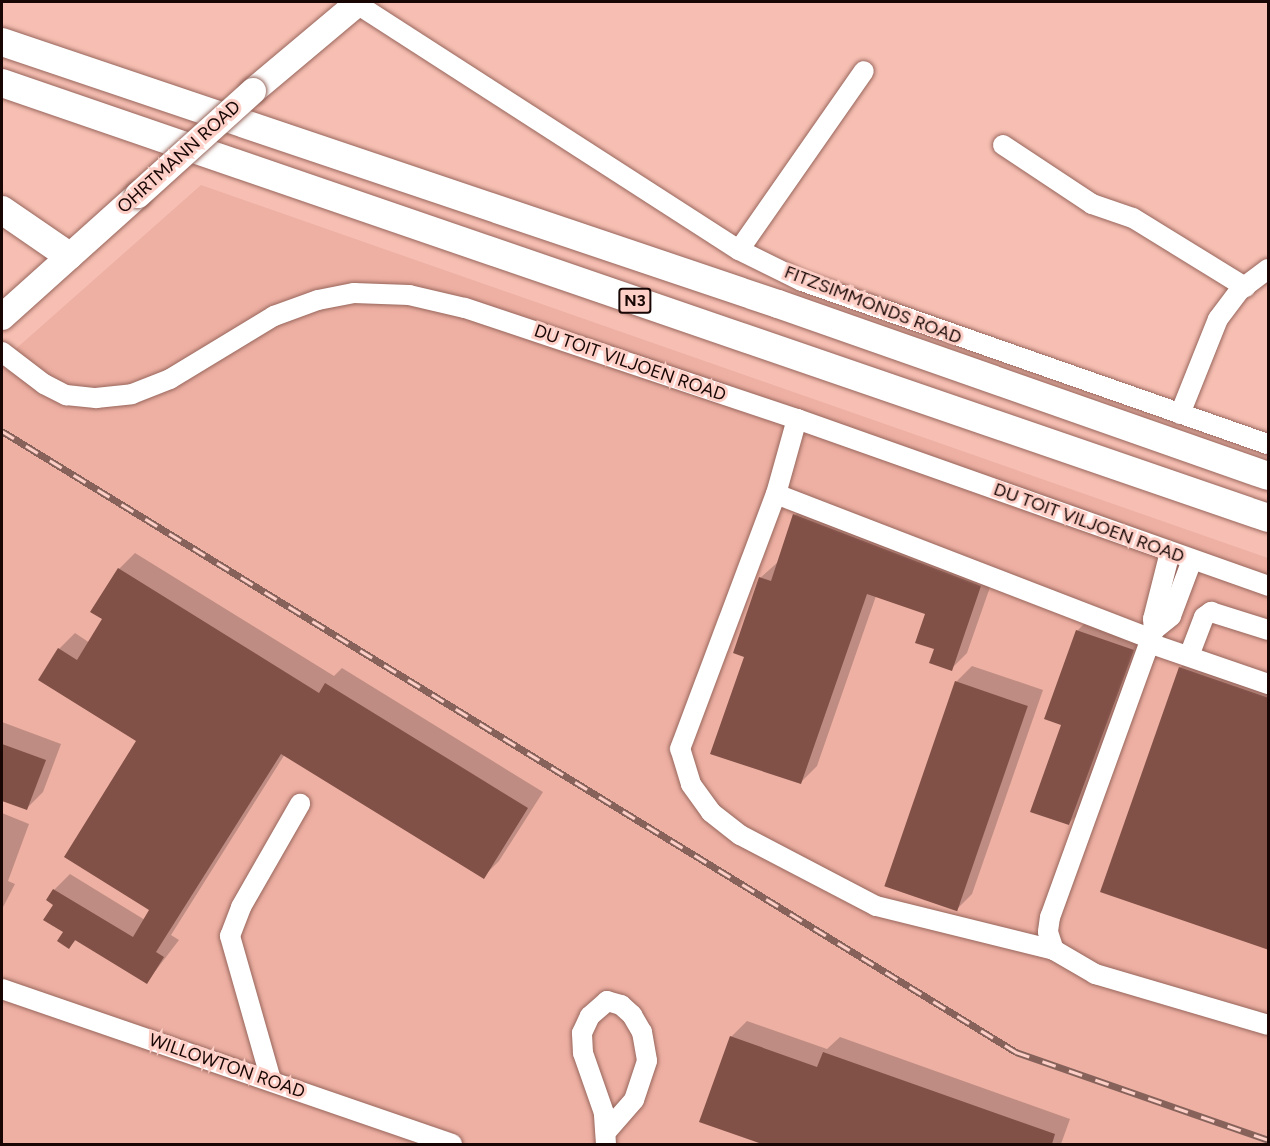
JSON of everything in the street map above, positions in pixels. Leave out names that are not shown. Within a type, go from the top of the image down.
[{"type":"highway","name":"N3","points":[[2,42],[778,304],[1269,476]]},
{"type":"highway","name":"N3","points":[[2,83],[1269,518]]},
{"type":"highway","points":[[2,210],[69,256]]},
{"type":"main road","name":"OHRTMANN ROAD","points":[[2,317],[253,91],[357,2]]},
{"type":"street","name":"FITZSIMMONDS ROAD","points":[[357,2],[739,250],[802,282],[1269,444]]},
{"type":"street","points":[[739,250],[864,71]]},
{"type":"street","points":[[1003,145],[1092,204],[1133,218],[1245,286]]},
{"type":"street","points":[[1180,414],[1218,319],[1245,286],[1269,269]]},
{"type":"street","name":"DU TOIT VILJOEN ROAD","points":[[2,352],[44,384],[66,395],[96,398],[132,394],[170,379],[274,316],[307,304],[354,293],[409,295],[465,308],[797,419],[1269,586]]},
{"type":"street","points":[[797,419],[776,494],[680,749],[691,784],[711,812],[740,836],[876,906],[1054,950],[1095,974],[1269,1025]]},
{"type":"street","points":[[776,494],[1151,637],[1189,656],[1269,684]]},
{"type":"street","points":[[1054,950],[1048,932],[1050,917],[1151,637],[1170,552]]},
{"type":"street","points":[[1151,637],[1171,616],[1192,560]]},
{"type":"street","points":[[1189,656],[1204,617],[1211,612],[1269,630]]},
{"type":"street","points":[[271,1080],[230,936],[241,907],[300,804]]},
{"type":"street","name":"WILLOWTON ROAD","points":[[2,989],[452,1144]]},
{"type":"street","points":[[607,1001],[621,1005],[632,1015],[642,1032],[647,1061],[634,1100],[606,1138],[604,1113],[583,1053],[582,1034],[590,1016],[607,1001]]},
{"type":"shaded area","points":[[201,185],[1268,558],[1268,1144],[2,1144],[2,361]]},
{"type":"building","points":[[793,514],[981,586],[952,671],[929,663],[934,649],[915,643],[925,614],[867,594],[801,784],[710,754],[744,657],[733,653],[759,577],[771,581]]},
{"type":"building","points":[[118,568],[319,693],[325,683],[528,808],[484,879],[281,754],[156,952],[164,957],[147,984],[75,940],[69,949],[57,941],[63,932],[43,920],[53,905],[46,900],[53,889],[133,937],[149,910],[64,857],[136,741],[38,680],[58,648],[77,660],[102,619],[90,612]]},
{"type":"building","points":[[1076,630],[1134,650],[1069,825],[1030,812],[1061,725],[1044,719]]},
{"type":"building","points":[[1179,667],[1269,698],[1269,950],[1100,892]]},
{"type":"building","points":[[955,681],[1028,706],[957,911],[884,886]]},
{"type":"building","points":[[2,744],[46,760],[27,810],[2,801]]},
{"type":"building","points":[[730,1036],[817,1067],[823,1052],[1055,1134],[1052,1144],[762,1144],[699,1122]]},
{"type":"railway","points":[[2,431],[1016,1052],[1268,1140]]}]
